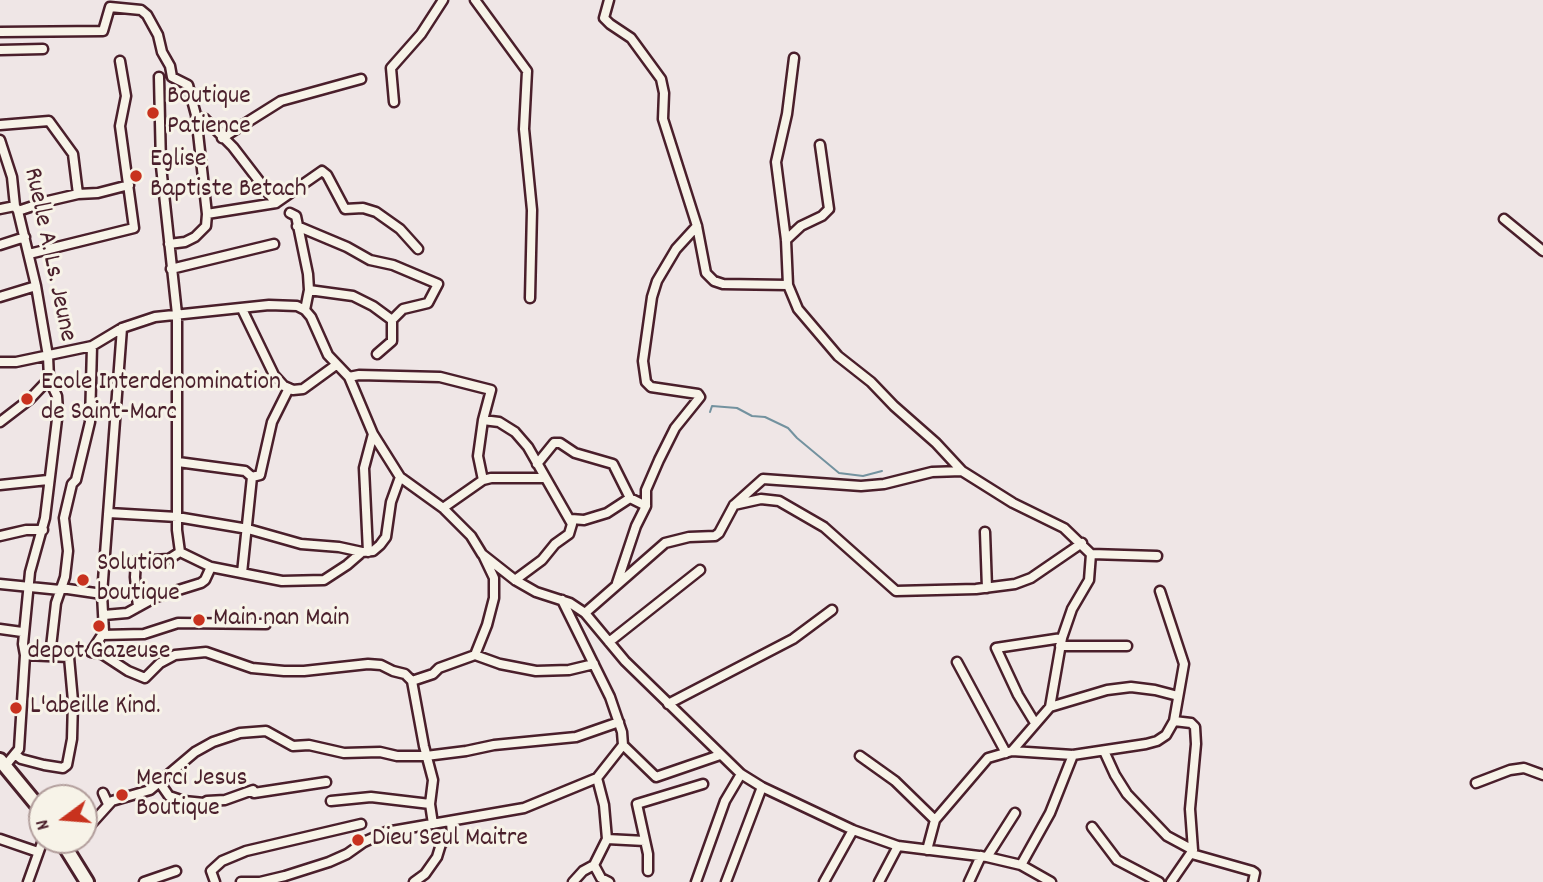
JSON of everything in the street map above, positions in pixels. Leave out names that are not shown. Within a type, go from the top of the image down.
[{"type":"main road","points":[[3,763],[28,794]]},
{"type":"main road","points":[[73,854],[88,882]]},
{"type":"street","points":[[139,0],[141,10]]},
{"type":"street","points":[[394,102],[391,68],[421,34],[443,0]]},
{"type":"street","points":[[475,0],[527,71],[524,129],[532,210],[530,298]]},
{"type":"street","points":[[609,0],[604,18],[631,38],[661,79],[664,93],[663,119],[697,226],[706,273],[714,281],[723,284],[788,285]]},
{"type":"street","points":[[0,32],[103,31],[110,7],[141,10],[147,15],[158,35],[172,78],[188,85],[195,115],[207,214],[206,226],[195,237],[185,242],[169,244]]},
{"type":"street","points":[[0,50],[43,49]]},
{"type":"street","points":[[794,58],[787,114],[776,162],[786,240],[788,285],[798,309],[838,356],[871,382],[962,471],[1013,503],[1064,528],[1091,554],[1089,580],[1072,609],[1061,642],[1050,707]]},
{"type":"street","points":[[29,254],[134,228],[120,126],[126,96],[120,61]]},
{"type":"street","points":[[159,77],[161,166],[177,314],[177,517],[180,552]]},
{"type":"street","points":[[222,138],[281,101],[361,79]]},
{"type":"street","points":[[195,115],[205,119],[233,146],[276,203]]},
{"type":"street","points":[[0,125],[49,121],[73,154],[78,194]]},
{"type":"street","name":"Ruelle A. Ls. Jeune","points":[[0,140],[4,167],[25,237],[36,286],[48,356],[49,379],[57,396],[58,411],[43,530],[28,586],[22,632],[25,654],[21,736],[16,755]]},
{"type":"street","points":[[786,240],[801,226],[822,216],[829,209],[820,145]]},
{"type":"street","points":[[207,214],[276,203],[322,171],[327,174],[345,209],[363,208],[376,212],[400,229],[418,249]]},
{"type":"street","points":[[0,209],[16,209],[129,185]]},
{"type":"street","points":[[290,213],[296,216],[309,290],[305,310]]},
{"type":"street","points":[[1504,219],[1543,251]]},
{"type":"street","points":[[297,226],[370,260],[393,265],[438,284],[428,303],[403,309],[392,320],[392,341],[377,354]]},
{"type":"street","points":[[617,583],[636,526],[646,506],[646,490],[659,460],[675,428],[700,397],[698,394],[651,387],[646,382],[643,361],[652,297],[657,281],[676,249],[697,226]]},
{"type":"street","points":[[0,245],[25,237]]},
{"type":"street","points":[[171,269],[274,244]]},
{"type":"street","points":[[0,297],[36,286]]},
{"type":"street","points":[[309,290],[353,296],[392,320]]},
{"type":"street","points":[[0,362],[16,362],[92,346],[122,328],[155,317],[284,304],[305,310],[311,317],[328,355],[349,377],[373,434],[401,477],[443,508],[471,536],[494,578],[494,598],[475,655]]},
{"type":"street","points":[[242,309],[274,375],[284,386],[303,389],[336,365]]},
{"type":"street","points":[[122,328],[102,594],[104,615],[102,635],[91,648],[91,652],[102,654],[128,671],[145,677],[160,663],[176,655],[206,652],[252,668],[304,671],[368,664],[381,665],[405,674],[412,681],[433,780],[430,804],[433,824]]},
{"type":"street","points":[[50,656],[68,551],[64,518],[90,422],[92,346]]},
{"type":"street","points":[[349,377],[359,374],[440,377],[491,390],[478,456],[483,480]]},
{"type":"street","points":[[0,422],[30,399],[49,379]]},
{"type":"street","points":[[252,477],[260,475],[272,422],[289,388]]},
{"type":"street","points":[[483,420],[499,422],[515,432],[528,447],[571,519],[569,534],[555,544],[542,561],[515,580]]},
{"type":"street","points":[[365,552],[364,468],[373,434]]},
{"type":"street","points":[[537,464],[554,443],[560,443],[575,453],[612,464],[630,498],[646,506]]},
{"type":"street","points":[[177,462],[245,471],[252,477]]},
{"type":"street","points":[[585,613],[665,543],[689,537],[715,536],[719,533],[734,505],[763,478],[862,486],[884,484],[932,472],[962,471]]},
{"type":"street","points":[[242,573],[252,477]]},
{"type":"street","points":[[180,552],[211,567],[282,581],[324,580],[380,545],[386,537],[391,502],[401,477]]},
{"type":"street","points":[[443,508],[483,480],[545,478]]},
{"type":"street","points":[[0,485],[48,480]]},
{"type":"street","points":[[571,519],[584,520],[607,513],[630,498]]},
{"type":"street","points":[[734,505],[761,499],[779,501],[824,527],[896,591],[987,588],[1015,584],[1031,578],[1082,543]]},
{"type":"street","points":[[109,513],[177,517],[247,529],[300,544],[365,552]]},
{"type":"street","points":[[0,536],[26,530],[43,530]]},
{"type":"street","points":[[985,532],[987,588]]},
{"type":"street","points":[[138,607],[136,561],[169,559],[180,552]]},
{"type":"street","points":[[482,554],[515,580],[585,613],[668,704],[687,719],[741,774],[762,787],[853,830],[898,846],[984,856],[1021,865],[1051,882]]},
{"type":"street","points":[[1091,554],[1157,556]]},
{"type":"street","points":[[104,615],[127,613],[156,597],[201,583],[211,567]]},
{"type":"street","points":[[609,642],[700,570]]},
{"type":"street","points":[[0,584],[102,594]]},
{"type":"street","points":[[927,850],[935,820],[988,758],[1009,752],[1073,755],[1104,751],[1157,741],[1166,735],[1174,721],[1184,664],[1160,591]]},
{"type":"street","points":[[562,600],[619,722],[623,745],[656,777],[720,755]]},
{"type":"street","points":[[668,704],[793,639],[832,610]]},
{"type":"street","points":[[102,635],[144,634],[178,624],[266,624]]},
{"type":"street","points":[[0,629],[22,632]]},
{"type":"street","points":[[1035,723],[1017,695],[996,648],[1061,642],[1127,646]]},
{"type":"street","points":[[3,763],[16,755],[44,765],[63,768],[67,765],[72,739],[72,680],[69,657],[25,654]]},
{"type":"street","points":[[412,681],[475,655],[500,664],[536,671],[569,670],[594,664]]},
{"type":"street","points":[[957,662],[1009,752]]},
{"type":"street","points":[[1009,752],[1050,707],[1107,690],[1132,687],[1178,696]]},
{"type":"street","points":[[1171,882],[1193,852],[1190,809],[1196,744],[1195,727],[1191,723],[1174,721]]},
{"type":"street","points":[[98,816],[117,798],[150,790],[195,752],[213,742],[246,732],[266,731],[293,746],[309,745],[344,753],[380,752],[397,756],[426,756],[494,745],[576,737],[619,722]]},
{"type":"street","points":[[241,882],[260,882],[285,877],[347,855],[364,842],[386,832],[524,808],[597,778],[623,745]]},
{"type":"street","points":[[1104,751],[1127,794],[1167,836],[1193,852],[1252,871],[1255,873],[1253,882]]},
{"type":"street","points":[[1021,865],[1050,813],[1073,755]]},
{"type":"street","points":[[860,756],[895,781],[935,820]]},
{"type":"street","points":[[1476,783],[1510,770],[1524,768],[1543,775]]},
{"type":"street","points":[[696,882],[725,801],[741,774]]},
{"type":"street","points":[[573,882],[583,871],[594,865],[607,839],[604,805],[597,778]]},
{"type":"street","points":[[160,783],[169,796],[204,803],[207,800],[225,800],[253,790],[254,793],[326,782]]},
{"type":"street","points":[[648,871],[648,854],[637,804],[703,784]]},
{"type":"street","points":[[726,882],[762,787]]},
{"type":"street","points":[[103,793],[108,804]]},
{"type":"street","points":[[331,801],[370,797],[430,804]]},
{"type":"street","points":[[970,882],[984,856],[1015,813]]},
{"type":"street","points":[[414,882],[425,874],[437,857],[441,844],[452,835],[451,822]]},
{"type":"street","points":[[215,882],[211,871],[222,860],[361,824]]},
{"type":"street","points":[[1092,827],[1117,860],[1159,882]]},
{"type":"street","points":[[824,882],[853,830]]},
{"type":"street","points":[[0,839],[28,849]]},
{"type":"street","points":[[607,839],[645,841]]},
{"type":"street","points":[[879,882],[898,846]]},
{"type":"street","points":[[28,882],[37,854]]},
{"type":"street","points":[[594,865],[601,878],[609,882]]},
{"type":"street","points":[[144,882],[176,871]]},
{"type":"waterway","points":[[710,412],[712,406],[737,408],[752,416],[765,417],[788,428],[839,473],[863,476],[882,471]]},
{"type":"place","name":"Boutique Patience","points":[[153,113]]},
{"type":"place","name":"Eglise Baptiste Betach","points":[[136,176]]},
{"type":"place","name":"Ecole Interdenomination de Saint-Marc","points":[[27,399]]},
{"type":"place","name":"Solution boutique","points":[[83,580]]},
{"type":"place","name":"Main nan Main","points":[[199,620]]},
{"type":"place","name":"depot Gazeuse","points":[[99,626]]},
{"type":"place","name":"L'abeille Kind.","points":[[16,708]]},
{"type":"place","name":"Merci Jesus Boutique","points":[[122,795]]},
{"type":"place","name":"Dieu Seul Maitre","points":[[358,840]]}]
